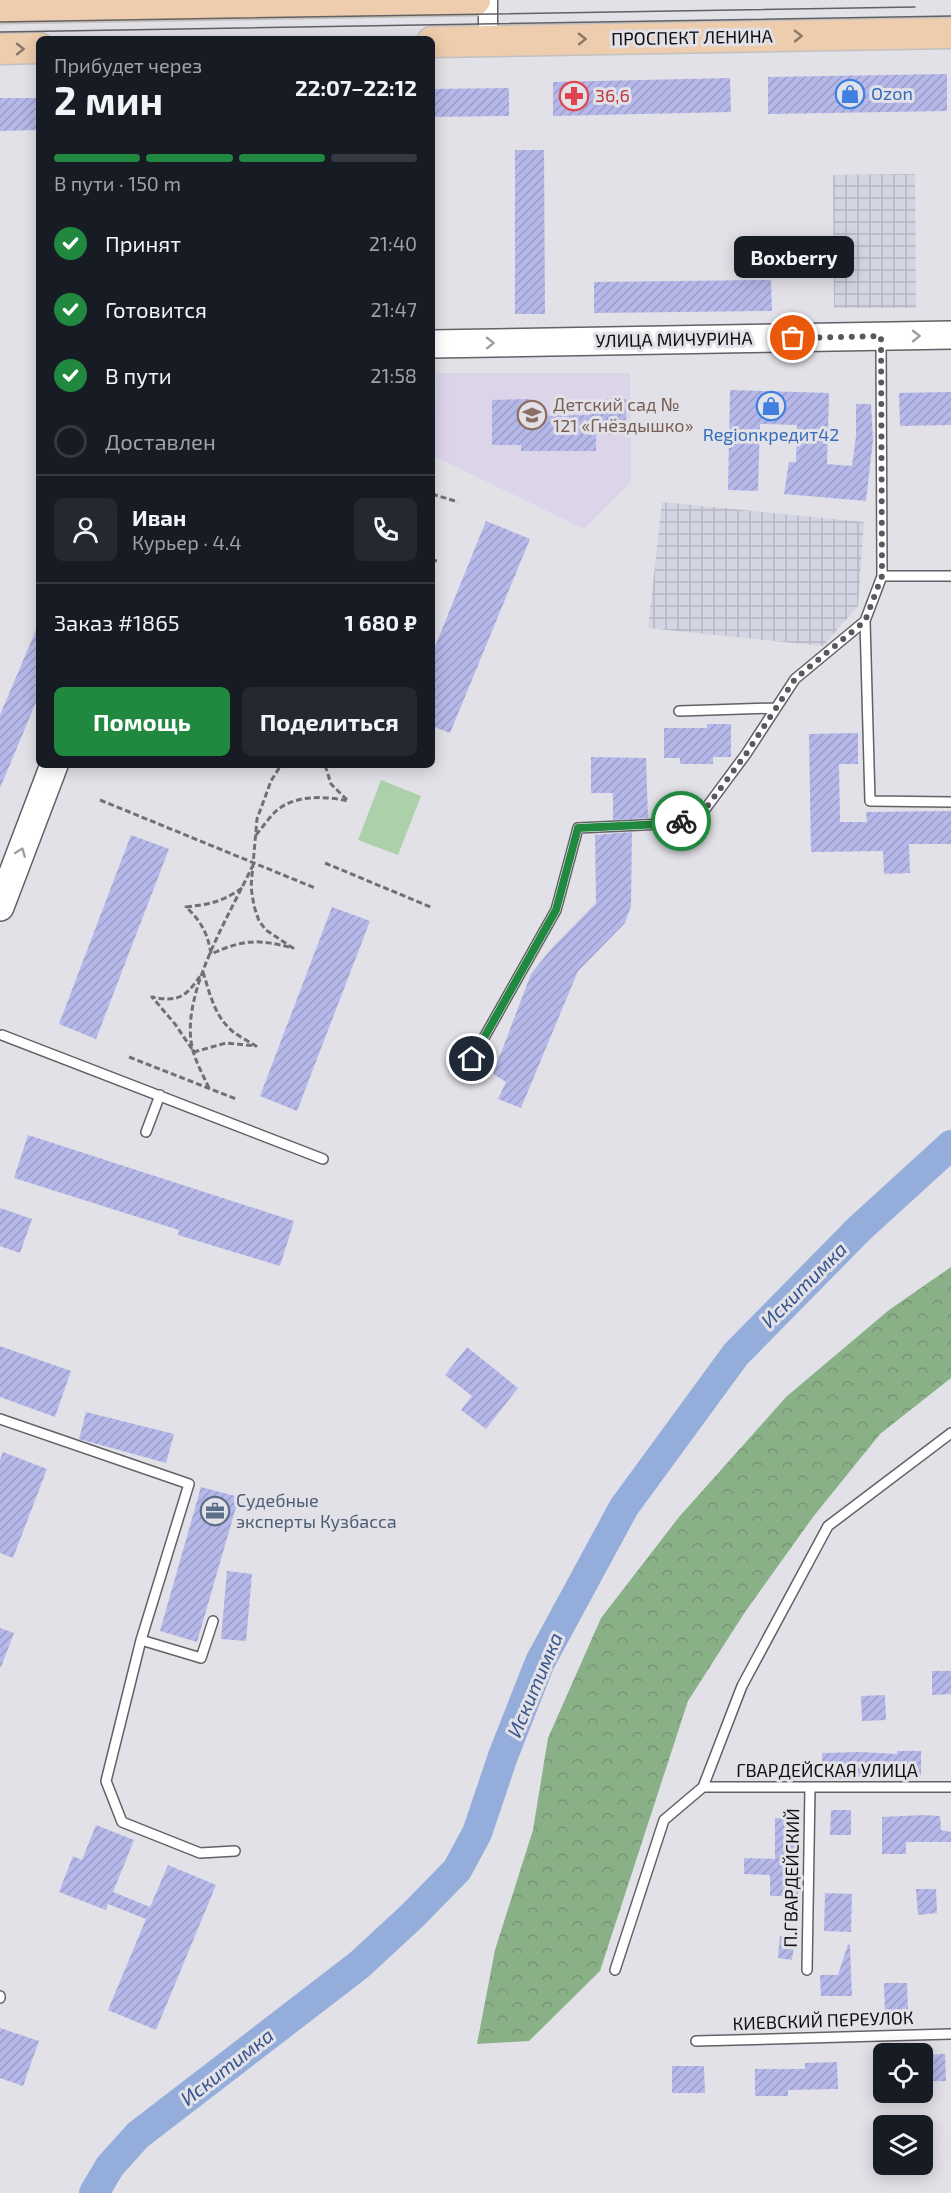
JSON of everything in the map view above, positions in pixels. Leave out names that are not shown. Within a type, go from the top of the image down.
[{"type":"main road","points":[[7,5],[475,0]]},
{"type":"main road","name":"ПРОСПЕКТ ЛЕНИНА","points":[[435,42],[951,33]]},
{"type":"main road","points":[[0,49],[36,48]]},
{"type":"street","points":[[488,0],[488,41]]},
{"type":"street","name":"УЛИЦА МИЧУРИНА","points":[[435,344],[951,335]]},
{"type":"street","points":[[0,907],[53,768]]},
{"type":"lane","points":[[881,336],[882,576],[865,621],[870,801],[951,802]]},
{"type":"lane","points":[[882,576],[951,576]]},
{"type":"lane","points":[[472,1059],[556,910],[578,828],[663,824],[690,819],[703,812],[746,754],[795,679],[865,621]]},
{"type":"lane","points":[[679,711],[774,708]]},
{"type":"lane","points":[[2,1035],[323,1159]]},
{"type":"lane","points":[[146,1131],[160,1095]]},
{"type":"lane","points":[[0,1419],[189,1484],[141,1640],[106,1781],[122,1821],[200,1853],[235,1851]]},
{"type":"lane","points":[[615,1970],[663,1820],[704,1787],[742,1686],[828,1526],[951,1432]]},
{"type":"lane","points":[[141,1640],[201,1658],[213,1621]]},
{"type":"lane","name":"ГВАРДЕЙСКАЯ УЛИЦА","points":[[704,1787],[951,1787]]},
{"type":"lane","name":"П.ГВАРДЕЙСКИЙ","points":[[807,1970],[810,1787]]},
{"type":"lane","name":"КИЕВСКИЙ ПЕРЕУЛОК","points":[[696,2042],[951,2034]]},
{"type":"path","points":[[435,495],[458,502]]},
{"type":"path","points":[[211,954],[234,944],[249,941],[267,942],[293,948],[266,930],[259,921],[251,887],[257,819],[278,768]]},
{"type":"path","points":[[255,837],[276,811],[296,801],[327,796],[348,801],[331,784],[326,768]]},
{"type":"path","points":[[100,800],[315,888]]},
{"type":"path","points":[[209,1088],[191,1040],[195,998],[203,972],[254,863]]},
{"type":"path","points":[[325,863],[433,908]]},
{"type":"path","points":[[211,954],[209,940],[203,926],[186,908],[213,904],[227,899],[242,888]]},
{"type":"path","points":[[194,1052],[175,1024],[152,997],[168,1000],[180,998],[188,993],[203,972]]},
{"type":"path","points":[[194,1052],[226,1043],[256,1046],[230,1029],[221,1019],[203,972]]},
{"type":"path","points":[[129,1057],[236,1099]]},
{"type":"shaded area","points":[[915,174],[916,308],[834,308],[833,175]]},
{"type":"shaded area","name":"Детский сад № 121 «Гнёздышко»","points":[[436,373],[630,373],[631,482],[584,529],[435,456]]},
{"type":"shaded area","points":[[662,502],[864,522],[858,606],[823,646],[648,628]]},
{"type":"green space","points":[[381,780],[421,796],[398,855],[358,840]]},
{"type":"green space","points":[[951,1267],[951,1378],[880,1434],[813,1517],[745,1612],[688,1701],[600,1971],[529,2041],[477,2044],[495,1950],[533,1830],[548,1738],[601,1618],[679,1517],[786,1397],[889,1310]]},
{"type":"building","points":[[947,74],[947,111],[768,114],[768,77]]},
{"type":"building","points":[[730,78],[731,112],[553,116],[553,82]]},
{"type":"building","points":[[509,88],[509,116],[435,117],[435,89]]},
{"type":"building","points":[[0,98],[36,98],[36,130],[0,131]]},
{"type":"building","points":[[515,150],[544,150],[545,314],[515,314]]},
{"type":"building","points":[[771,280],[772,311],[594,313],[594,282]]},
{"type":"building","points":[[730,390],[829,393],[827,464],[852,466],[856,436],[856,404],[871,404],[873,440],[866,501],[784,494],[789,462],[796,462],[797,425],[760,424],[758,491],[728,490]]},
{"type":"building","points":[[951,392],[951,425],[900,426],[899,393]]},
{"type":"building","points":[[529,399],[529,416],[590,415],[590,400],[626,399],[626,435],[596,435],[596,451],[521,451],[521,445],[492,445],[492,400]]},
{"type":"building","points":[[486,521],[530,539],[450,733],[435,727],[435,647]]},
{"type":"building","points":[[36,630],[36,702],[0,788],[0,715]]},
{"type":"building","points":[[707,724],[731,724],[731,757],[713,757],[713,764],[680,764],[680,758],[664,758],[664,728],[707,728]]},
{"type":"building","points":[[858,733],[858,764],[839,764],[840,822],[867,822],[866,812],[951,811],[951,844],[909,844],[910,873],[884,874],[883,851],[811,852],[809,734]]},
{"type":"building","points":[[591,757],[646,758],[648,818],[613,820],[613,793],[591,793]]},
{"type":"building","points":[[632,832],[631,906],[625,923],[578,971],[521,1108],[498,1099],[506,1082],[493,1074],[531,974],[551,949],[596,903],[595,835]]},
{"type":"building","points":[[131,835],[169,849],[96,1039],[59,1024]]},
{"type":"building","points":[[332,907],[370,921],[297,1111],[260,1096]]},
{"type":"building","points":[[28,1135],[294,1221],[280,1266],[178,1235],[179,1230],[14,1178]]},
{"type":"building","points":[[0,1208],[32,1219],[20,1253],[0,1246]]},
{"type":"building","points":[[0,1346],[71,1371],[55,1417],[0,1397]]},
{"type":"building","points":[[467,1347],[518,1388],[486,1429],[461,1410],[472,1396],[445,1375]]},
{"type":"building","points":[[86,1412],[174,1434],[166,1463],[79,1439]]},
{"type":"building","points":[[3,1452],[47,1469],[13,1558],[0,1553],[0,1460]]},
{"type":"building","points":[[201,1487],[239,1497],[197,1642],[160,1631]]},
{"type":"building","points":[[227,1571],[252,1574],[246,1641],[221,1639]]},
{"type":"building","points":[[0,1628],[14,1633],[1,1667],[0,1667]]},
{"type":"building","points":[[932,1671],[951,1671],[951,1694],[932,1695]]},
{"type":"building","points":[[885,1695],[886,1720],[862,1721],[861,1696]]},
{"type":"building","points":[[897,1751],[921,1751],[921,1776],[876,1778],[847,1776],[847,1778],[823,1779],[822,1753],[897,1754]]},
{"type":"building","points":[[831,1810],[851,1810],[851,1835],[830,1835]]},
{"type":"building","points":[[940,1816],[941,1830],[951,1832],[951,1842],[906,1842],[906,1854],[882,1854],[882,1817]]},
{"type":"building","points":[[775,1818],[796,1818],[795,1860],[799,1860],[798,1896],[770,1896],[770,1875],[744,1874],[744,1858],[775,1859]]},
{"type":"building","points":[[96,1825],[134,1840],[113,1892],[150,1907],[168,1865],[216,1885],[156,2030],[108,2010],[146,1919],[108,1904],[106,1910],[59,1892],[73,1856],[82,1860]]},
{"type":"building","points":[[916,1889],[936,1889],[937,1913],[918,1915]]},
{"type":"building","points":[[825,1893],[852,1894],[851,1932],[824,1931]]},
{"type":"building","points":[[780,1936],[795,1938],[792,1960],[778,1958]]},
{"type":"building","points":[[848,1944],[850,1945],[852,1996],[821,1996],[820,1975],[838,1975]]},
{"type":"building","points":[[884,1983],[907,1983],[908,2011],[885,2012]]},
{"type":"building","points":[[0,2028],[39,2041],[23,2086],[0,2078]]},
{"type":"building","points":[[945,2054],[946,2081],[933,2081],[933,2055]]},
{"type":"building","points":[[837,2062],[838,2089],[788,2090],[788,2096],[755,2096],[755,2069],[805,2069],[805,2063]]},
{"type":"building","points":[[672,2066],[704,2066],[705,2093],[672,2093]]},
{"type":"waterway","name":"Искитимка","points":[[94,2193],[110,2166],[138,2135],[359,1965],[457,1870],[477,1833],[503,1756],[540,1662],[624,1507],[736,1354],[859,1229],[951,1145]]},
{"type":"tram line","points":[[0,22],[915,7]]},
{"type":"tram line","points":[[0,32],[951,16]]},
{"type":"way so far","points":[[681,821],[703,812],[746,754],[795,679],[865,621],[882,576],[881,336],[793,338]]},
{"type":"place","name":"Ozon","points":[[850,94]]},
{"type":"place","name":"36,6","points":[[574,96]]},
{"type":"place","name":"Boxberry","points":[[793,338]]},
{"type":"place","name":"Regionкредит42","points":[[771,406]]},
{"type":"place","name":"Детский сад № 121 «Гнёздышко»","points":[[532,415]]},
{"type":"place","name":"Судебные эксперты Кузбасса","points":[[215,1511]]},
{"type":"route","points":[[472,1059],[556,910],[578,828],[681,821]]}]
